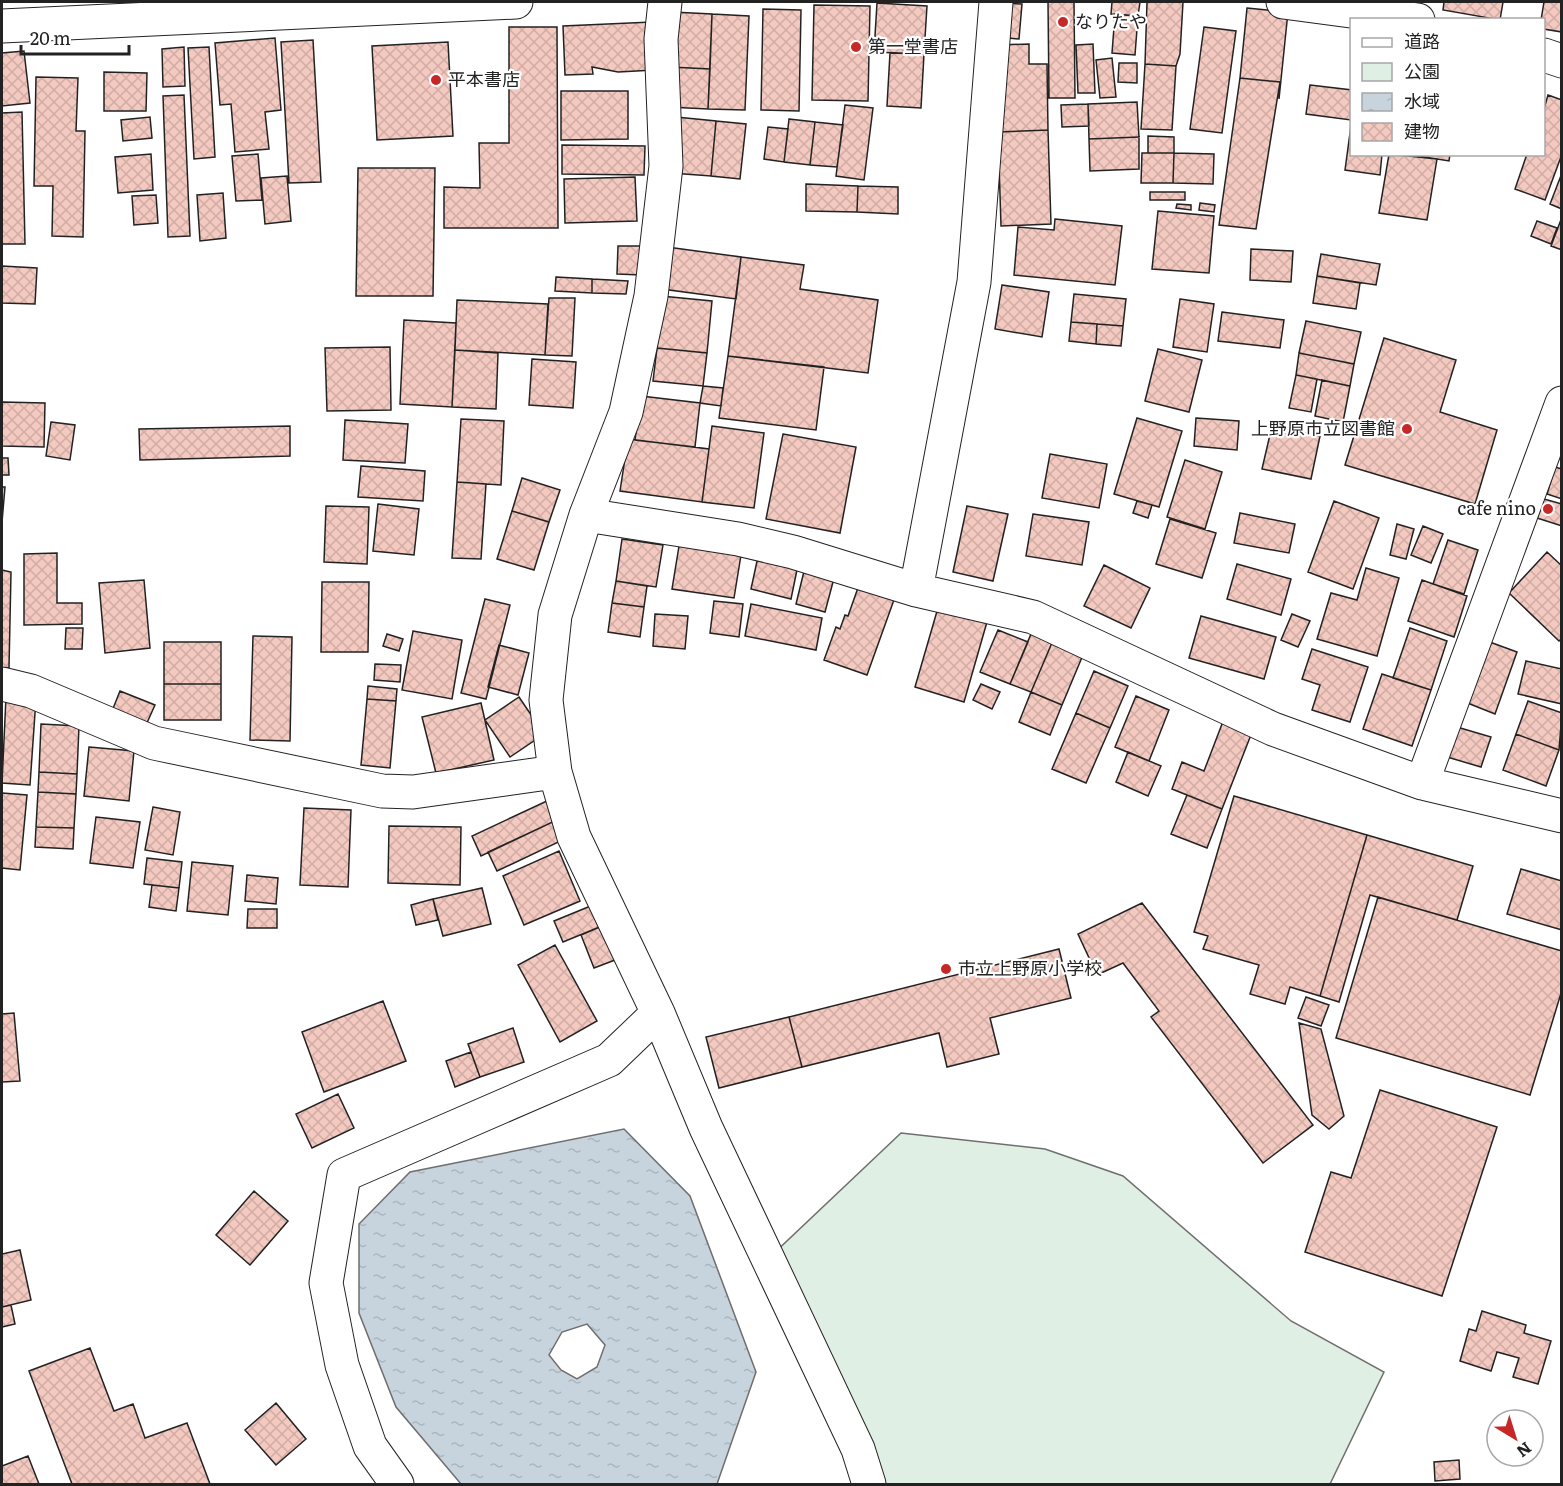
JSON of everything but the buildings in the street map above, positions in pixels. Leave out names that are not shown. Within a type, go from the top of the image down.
[{"type":"main road","points":[[2,26],[516,2]]},
{"type":"main road","points":[[665,2],[662,39],[666,166],[651,296],[626,412],[586,515],[555,615],[546,700],[555,772],[574,837],[658,1013],[706,1128],[858,1449],[869,1485]]},
{"type":"main road","points":[[916,590],[974,282],[996,2]]},
{"type":"main road","points":[[1283,2],[1403,18]]},
{"type":"main road","points":[[1545,56],[1562,61]]},
{"type":"main road","points":[[1422,783],[1562,403]]},
{"type":"main road","points":[[586,515],[738,539],[793,552],[916,590],[1033,617],[1273,729],[1422,783],[1562,816]]},
{"type":"main road","points":[[2,684],[31,691],[154,743],[382,791],[413,792],[555,772]]},
{"type":"main road","points":[[397,1485],[370,1446],[342,1365],[326,1283],[344,1175],[609,1060],[658,1013]]},
{"type":"green space","points":[[901,1133],[1045,1149],[1123,1176],[1291,1321],[1384,1372],[1330,1484],[869,1484],[769,1258]]},
{"type":"water","points":[[624,1129],[690,1196],[756,1372],[717,1484],[461,1484],[396,1407],[359,1313],[359,1224],[410,1172]],"holes":[[[587,1324],[605,1345],[597,1367],[577,1379],[561,1370],[549,1355],[562,1332]]]},
{"type":"place","name":"なりたや","points":[[1063,22]]},
{"type":"place","name":"第一堂書店","points":[[856,47]]},
{"type":"place","name":"平本書店","points":[[436,80]]},
{"type":"place","name":"上野原市立図書館","points":[[1407,429]]},
{"type":"place","name":"cafe nino","points":[[1548,509]]},
{"type":"place","name":"市立上野原小学校","points":[[946,969]]}]
